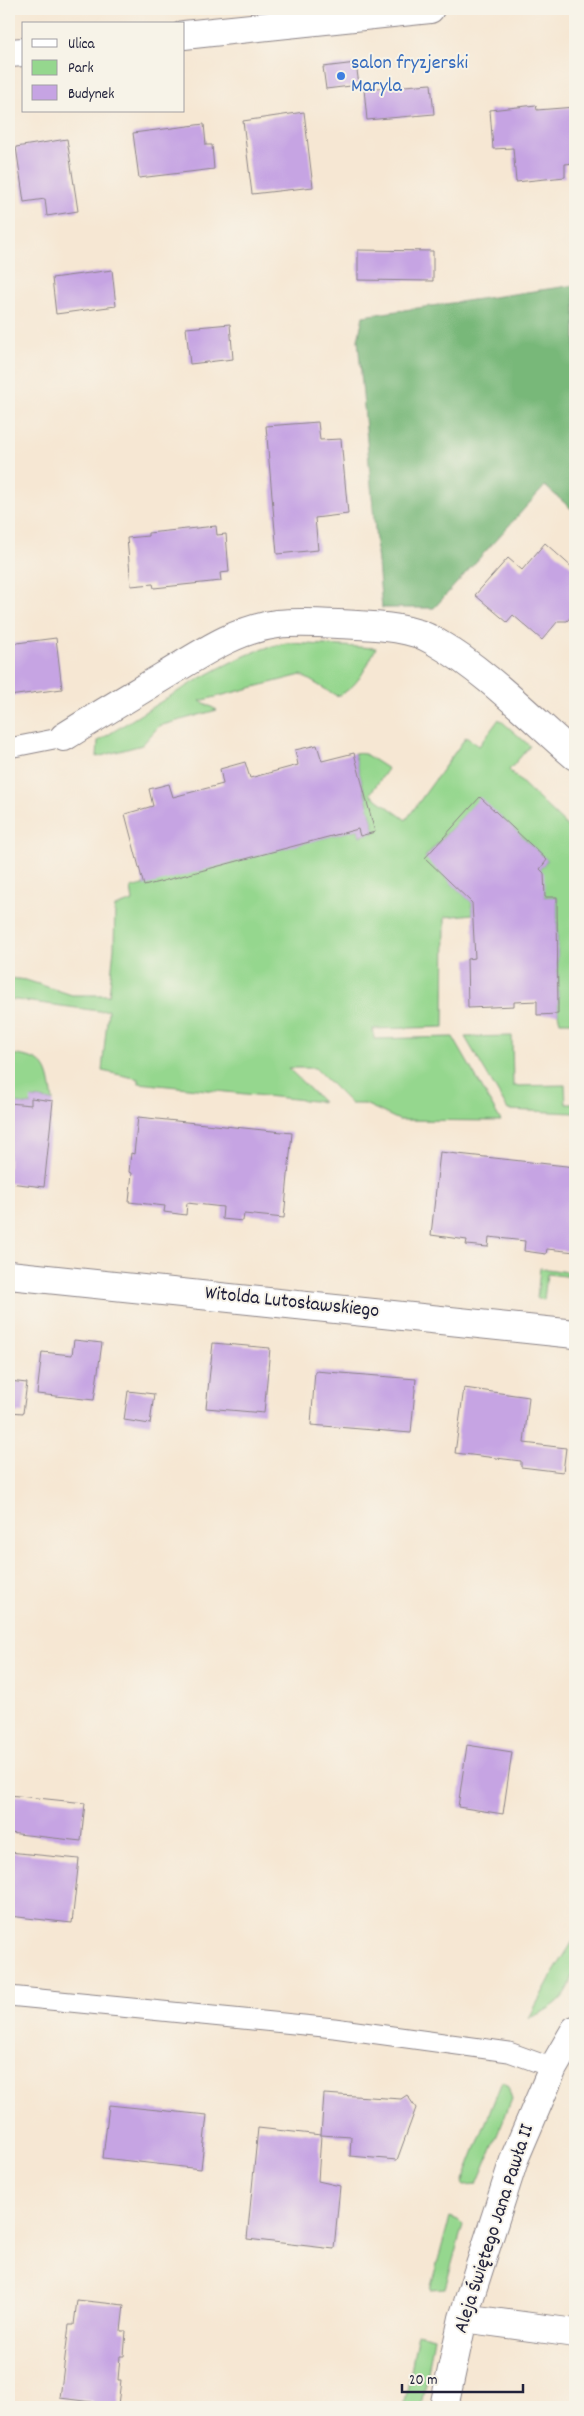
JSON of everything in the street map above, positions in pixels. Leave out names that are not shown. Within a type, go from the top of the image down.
[{"type":"street","points":[[185,35],[430,9]]},
{"type":"street","points":[[9,53],[22,52]]},
{"type":"street","points":[[64,737],[189,661],[231,639],[256,629],[277,624],[307,623],[368,626],[410,632],[432,639],[469,664],[575,756]]},
{"type":"street","name":"Witolda Lutosławskiego","points":[[9,1275],[575,1334]]},
{"type":"street","name":"Aleja Świętego Jana Pawła II","points":[[444,2407],[463,2318],[515,2157],[553,2068],[575,2030]]},
{"type":"street","points":[[463,2318],[575,2334]]},
{"type":"lane","points":[[9,748],[64,737]]},
{"type":"lane","points":[[9,1996],[334,2028],[510,2052],[553,2068]]},
{"type":"green space","points":[[575,285],[575,512],[545,486],[434,608],[382,608],[358,340],[363,316]]},
{"type":"green space","points":[[290,643],[376,648],[356,682],[351,688],[337,696],[301,675],[200,701],[217,710],[159,726],[142,745],[97,757],[98,741],[193,683],[246,655]]},
{"type":"green space","points":[[499,719],[530,746],[509,770],[575,834],[575,1022],[560,1022],[558,1014],[557,897],[545,897],[540,869],[547,860],[480,798],[425,857],[472,903],[473,914],[445,917],[444,1027],[373,1029],[374,1039],[453,1037],[501,1121],[399,1120],[365,1104],[351,1104],[315,1068],[288,1068],[323,1102],[139,1083],[139,1079],[102,1071],[108,1010],[99,1011],[9,999],[9,978],[26,980],[72,995],[109,995],[114,948],[115,907],[133,901],[131,888],[358,829],[360,836],[375,832],[354,753],[365,754],[388,769],[370,794],[406,820],[466,737],[479,746]]},
{"type":"green space","points":[[512,1036],[513,1086],[565,1085],[566,1104],[575,1104],[575,1113],[508,1110],[465,1037]]},
{"type":"green space","points":[[9,1054],[31,1058],[43,1066],[47,1071],[53,1101],[32,1098],[31,1105],[9,1103]]},
{"type":"green space","points":[[540,1268],[575,1273],[575,1277],[547,1274],[544,1300],[537,1298]]},
{"type":"green space","points":[[575,1938],[572,1978],[563,1997],[555,2005],[529,2018],[552,1975]]},
{"type":"green space","points":[[502,2081],[508,2086],[512,2099],[477,2184],[464,2185],[462,2183]]},
{"type":"green space","points":[[450,2217],[458,2220],[463,2225],[445,2288],[430,2289]]},
{"type":"green space","points":[[418,2333],[434,2337],[422,2407],[404,2407]]},
{"type":"building","name":"salon fryzjerski Maryla","points":[[356,63],[359,85],[326,89],[323,67]]},
{"type":"building","points":[[431,84],[434,114],[367,120],[364,89]]},
{"type":"building","points":[[536,105],[537,110],[575,107],[575,163],[565,164],[565,177],[516,182],[513,148],[493,149],[490,110]]},
{"type":"building","points":[[304,112],[313,187],[252,194],[243,121]]},
{"type":"building","points":[[204,124],[206,145],[212,145],[214,169],[139,178],[133,133]]},
{"type":"building","points":[[67,139],[78,211],[47,216],[45,199],[24,202],[16,147]]},
{"type":"building","points":[[358,250],[433,251],[433,281],[358,280]]},
{"type":"building","points":[[112,270],[116,306],[56,314],[52,278]]},
{"type":"building","points":[[230,324],[233,359],[190,364],[186,328]]},
{"type":"building","points":[[318,422],[320,440],[341,439],[348,514],[315,518],[318,550],[277,554],[266,426]]},
{"type":"building","points":[[216,526],[217,535],[226,534],[229,572],[220,573],[221,581],[154,588],[153,584],[131,586],[127,538],[148,536],[148,533]]},
{"type":"building","points":[[545,543],[575,570],[575,612],[567,621],[558,621],[542,640],[513,615],[507,622],[475,595],[508,558],[522,570]]},
{"type":"building","points":[[56,638],[62,689],[9,696],[9,644]]},
{"type":"building","points":[[317,745],[322,761],[354,753],[375,832],[360,836],[358,829],[144,886],[125,814],[153,806],[149,789],[169,784],[173,797],[223,784],[220,769],[245,762],[250,778],[298,765],[295,750]]},
{"type":"building","points":[[480,797],[547,860],[540,869],[544,873],[545,897],[557,897],[558,1014],[537,1015],[537,1001],[514,1002],[514,1006],[468,1008],[467,959],[475,958],[472,903],[425,858]]},
{"type":"building","points":[[31,1098],[53,1101],[44,1187],[9,1183],[9,1103],[31,1105]]},
{"type":"building","points":[[138,1117],[292,1133],[284,1218],[244,1214],[243,1221],[222,1219],[223,1207],[187,1203],[186,1215],[164,1212],[165,1206],[129,1202],[132,1173],[129,1172],[131,1153],[134,1154]]},
{"type":"building","points":[[440,1152],[575,1167],[575,1252],[547,1249],[546,1254],[524,1251],[525,1241],[489,1237],[488,1247],[466,1245],[467,1240],[431,1235]]},
{"type":"building","points":[[74,1340],[102,1343],[94,1400],[37,1394],[42,1352],[72,1355]]},
{"type":"building","points":[[213,1343],[270,1348],[264,1413],[206,1408]]},
{"type":"building","points":[[315,1371],[416,1379],[411,1433],[311,1425]]},
{"type":"building","points":[[9,1381],[27,1383],[23,1413],[9,1412]]},
{"type":"building","points":[[464,1388],[529,1397],[524,1443],[566,1448],[563,1472],[521,1467],[521,1461],[455,1453]]},
{"type":"building","points":[[128,1391],[154,1394],[150,1424],[124,1420]]},
{"type":"building","points":[[467,1745],[512,1752],[503,1814],[458,1807]]},
{"type":"building","points":[[9,1795],[85,1803],[81,1841],[9,1833]]},
{"type":"building","points":[[9,1852],[79,1859],[72,1923],[9,1916]]},
{"type":"building","points":[[324,2094],[401,2099],[407,2095],[416,2108],[397,2160],[350,2156],[351,2137],[321,2135]]},
{"type":"building","points":[[109,2105],[207,2115],[201,2169],[103,2158]]},
{"type":"building","points":[[258,2128],[321,2135],[318,2181],[340,2186],[334,2249],[247,2239]]},
{"type":"building","points":[[77,2300],[124,2305],[121,2331],[126,2331],[124,2356],[120,2356],[118,2380],[121,2380],[118,2405],[97,2407],[92,2402],[60,2398],[69,2325],[74,2325]]},
{"type":"place","name":"salon fryzjerski Maryla","points":[[341,76]]}]
